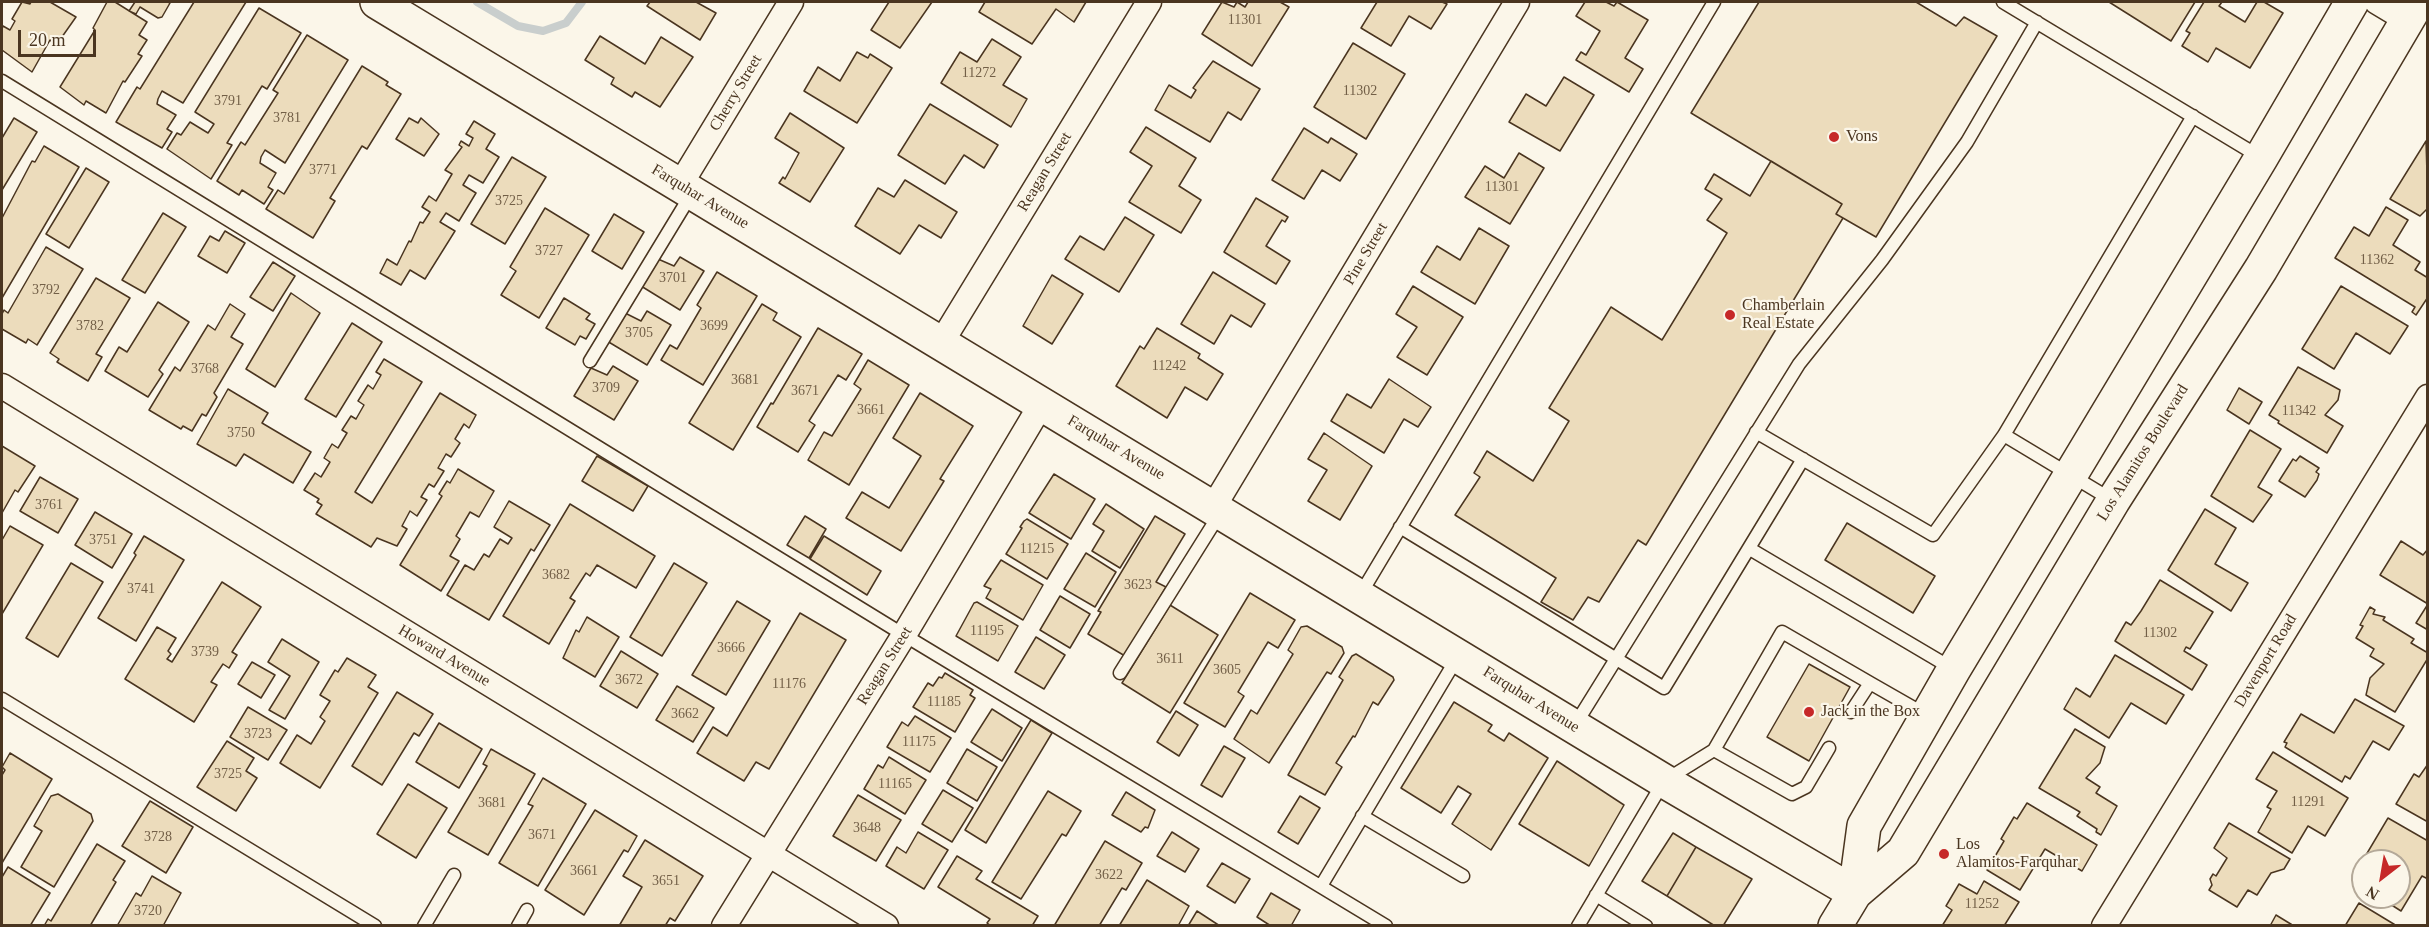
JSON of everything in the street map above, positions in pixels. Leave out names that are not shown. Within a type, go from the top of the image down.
[{"type":"main road","name":"Farquhar Avenue","points":[[377,2],[1359,595],[1664,782],[1855,893]]},
{"type":"main road","name":"Los Alamitos Boulevard","points":[[1855,893],[1864,826],[1954,669],[2352,2]]},
{"type":"main road","name":"Los Alamitos Boulevard","points":[[1835,926],[1855,893],[1903,852],[2113,501],[2261,269],[2413,11]]},
{"type":"street","name":"Cherry Street","points":[[686,188],[791,2]]},
{"type":"street","name":"Reagan Street","points":[[941,343],[1149,2]]},
{"type":"street","name":"Pine Street","points":[[1217,509],[1517,2]]},
{"type":"street","points":[[2377,2],[2413,11]]},
{"type":"street","name":"Howard Avenue","points":[[2,386],[886,926]]},
{"type":"street","name":"Davenport Road","points":[[2104,926],[2427,397]]},
{"type":"street","name":"Reagan Street","points":[[724,926],[904,635],[1042,403]]},
{"type":"lane","points":[[1359,595],[1714,2]]},
{"type":"lane","points":[[2003,2],[2261,158]]},
{"type":"lane","points":[[1574,727],[1799,364],[1882,260],[1967,142],[2037,22]]},
{"type":"lane","points":[[2,81],[904,635],[1386,926]]},
{"type":"lane","points":[[1756,432],[1933,535],[2004,435],[2193,116]]},
{"type":"lane","points":[[590,361],[686,188]]},
{"type":"lane","points":[[2004,435],[2113,501]]},
{"type":"lane","points":[[1400,527],[1664,688],[1803,459]]},
{"type":"lane","points":[[1120,673],[1217,509]]},
{"type":"lane","points":[[1750,549],[1954,669]]},
{"type":"lane","points":[[1578,926],[1664,782],[1714,750],[1782,632],[1927,715]]},
{"type":"lane","points":[[1321,886],[1458,655]]},
{"type":"lane","points":[[1851,712],[1870,683]]},
{"type":"lane","points":[[2,699],[375,926]]},
{"type":"lane","points":[[1714,750],[1792,794],[1806,787],[1829,748]]},
{"type":"lane","points":[[1362,816],[1463,876]]},
{"type":"lane","points":[[424,926],[454,875]]},
{"type":"lane","points":[[1596,896],[1646,926]]},
{"type":"lane","points":[[518,926],[527,910]]},
{"type":"building","points":[[22,2],[30,4],[31,2],[50,2],[76,17],[57,44],[50,40],[32,72],[2,50],[3,26],[10,30],[15,21],[12,19]]},
{"type":"building","points":[[107,2],[115,2],[147,22],[139,35],[147,40],[138,54],[142,56],[125,82],[123,81],[106,113],[86,101],[84,105],[60,87],[95,30],[93,28]]},
{"type":"building","points":[[135,2],[170,3],[162,17],[158,18],[140,7],[136,14],[129,11]]},
{"type":"building","points":[[194,2],[246,2],[183,103],[162,91],[157,104],[176,115],[167,129],[172,132],[162,148],[116,122],[137,87],[140,89]]},
{"type":"building","points":[[650,2],[696,2],[716,13],[700,40],[647,6]]},
{"type":"building","points":[[889,2],[932,2],[900,48],[871,30]]},
{"type":"building","points":[[985,2],[1086,2],[1074,22],[1056,9],[1032,44],[979,12]]},
{"type":"building","points":[[1222,2],[1234,7],[1237,2],[1245,7],[1248,2],[1280,2],[1289,7],[1252,66],[1202,34]]},
{"type":"building","points":[[1377,2],[1442,2],[1447,4],[1431,29],[1409,16],[1391,46],[1361,28]]},
{"type":"building","points":[[1585,2],[1606,2],[1614,6],[1617,2],[1648,20],[1625,58],[1643,69],[1629,92],[1576,60],[1581,52],[1586,55],[1600,31],[1576,16]]},
{"type":"building","name":"Vons","points":[[1759,2],[1916,2],[1956,26],[1964,17],[1997,36],[1876,237],[1836,214],[1842,204],[1691,113]]},
{"type":"building","points":[[2109,2],[2195,2],[2171,41]]},
{"type":"building","points":[[2204,2],[2222,2],[2219,6],[2245,22],[2257,2],[2264,2],[2283,13],[2250,68],[2216,48],[2208,62],[2182,46],[2190,33],[2186,31]]},
{"type":"building","points":[[259,8],[301,33],[267,89],[262,86],[227,143],[232,145],[211,179],[167,149],[177,133],[181,135],[190,122],[208,133],[214,124],[195,112]]},
{"type":"building","points":[[307,35],[348,60],[285,163],[265,150],[260,163],[276,173],[268,187],[273,190],[264,204],[242,190],[239,195],[217,181],[241,142],[245,145],[278,93],[273,90]]},
{"type":"building","points":[[600,36],[645,64],[661,37],[693,57],[660,107],[635,92],[632,97],[611,84],[614,78],[585,60]]},
{"type":"building","points":[[992,39],[1021,57],[1003,85],[1027,99],[1011,127],[941,83],[960,52],[977,62]]},
{"type":"building","points":[[1353,43],[1405,74],[1366,139],[1314,107]]},
{"type":"building","points":[[857,52],[868,58],[870,54],[892,68],[857,123],[804,91],[818,67],[840,81]]},
{"type":"building","points":[[1213,61],[1260,89],[1241,120],[1228,112],[1210,142],[1155,110],[1169,85],[1191,98],[1196,90],[1193,88]]},
{"type":"building","points":[[362,66],[388,82],[386,85],[401,94],[367,149],[362,146],[330,198],[335,201],[313,238],[266,209],[278,190],[284,194]]},
{"type":"building","points":[[1564,77],[1594,95],[1560,151],[1509,122],[1526,94],[1546,106]]},
{"type":"building","points":[[930,104],[998,145],[984,168],[964,155],[945,184],[898,155]]},
{"type":"building","points":[[790,113],[844,148],[810,202],[779,183],[783,177],[785,179],[799,153],[775,138]]},
{"type":"building","points":[[14,118],[37,132],[2,190],[2,138]]},
{"type":"building","points":[[409,118],[418,123],[421,118],[439,134],[424,156],[396,139]]},
{"type":"building","points":[[474,121],[495,134],[486,149],[499,157],[483,183],[469,175],[463,185],[476,193],[459,221],[446,213],[440,222],[455,231],[425,279],[410,270],[401,285],[380,273],[387,259],[397,265],[420,222],[423,223],[430,212],[422,207],[429,196],[436,201],[452,174],[445,170],[462,147],[459,145],[461,141],[469,146],[473,138],[466,134]]},
{"type":"building","points":[[1146,127],[1196,158],[1179,186],[1201,200],[1181,233],[1129,202],[1152,166],[1130,152]]},
{"type":"building","points":[[1304,128],[1328,143],[1331,138],[1357,154],[1340,181],[1322,170],[1304,199],[1272,180]]},
{"type":"building","points":[[2426,141],[2428,208],[2420,216],[2390,199]]},
{"type":"building","points":[[44,146],[79,167],[2,298],[2,218],[32,161],[35,162]]},
{"type":"building","points":[[1519,153],[1544,168],[1510,224],[1465,197],[1485,166],[1504,178]]},
{"type":"building","points":[[512,157],[546,177],[505,244],[471,224]]},
{"type":"building","points":[[1771,161],[1842,204],[1836,214],[1843,218],[1646,545],[1638,540],[1599,602],[1588,597],[1573,620],[1541,602],[1556,578],[1455,515],[1480,477],[1474,473],[1487,451],[1533,481],[1569,421],[1549,408],[1611,307],[1662,340],[1727,233],[1707,220],[1722,199],[1705,189],[1714,174],[1750,196]]},
{"type":"building","points":[[86,168],[109,182],[69,248],[46,234]]},
{"type":"building","points":[[905,180],[957,212],[941,238],[919,225],[900,254],[855,226],[878,188],[894,197]]},
{"type":"building","points":[[1256,198],[1288,217],[1285,222],[1282,220],[1266,246],[1290,261],[1276,284],[1224,252]]},
{"type":"building","points":[[2386,207],[2408,220],[2393,245],[2420,262],[2415,270],[2428,278],[2428,297],[2416,315],[2412,312],[2415,307],[2335,258],[2354,227],[2369,236]]},
{"type":"building","points":[[545,208],[589,235],[539,318],[501,295],[516,271],[510,267]]},
{"type":"building","points":[[163,213],[186,227],[145,293],[122,280]]},
{"type":"building","points":[[614,214],[644,232],[622,269],[592,251]]},
{"type":"building","points":[[1125,217],[1154,235],[1119,292],[1065,259],[1080,236],[1104,250]]},
{"type":"building","points":[[1479,228],[1509,246],[1475,304],[1421,272],[1437,246],[1460,260]]},
{"type":"building","points":[[225,231],[245,243],[227,273],[198,256],[210,236],[219,241]]},
{"type":"building","points":[[46,247],[83,269],[37,345],[28,339],[26,343],[2,329],[2,314],[4,310],[8,313]]},
{"type":"building","points":[[680,257],[704,271],[680,310],[641,286],[658,259],[674,266]]},
{"type":"building","points":[[273,262],[295,276],[273,311],[250,297]]},
{"type":"building","points":[[717,272],[757,296],[703,385],[661,360],[670,345],[677,349],[701,308],[697,305]]},
{"type":"building","points":[[1213,272],[1265,304],[1251,327],[1231,315],[1214,344],[1181,324]]},
{"type":"building","points":[[1052,275],[1083,294],[1052,344],[1023,326]]},
{"type":"building","points":[[96,278],[130,298],[96,354],[102,357],[88,381],[57,362],[59,359],[50,353]]},
{"type":"building","points":[[1413,286],[1463,317],[1427,375],[1397,357],[1417,327],[1396,314]]},
{"type":"building","points":[[2341,286],[2408,326],[2390,354],[2356,333],[2334,369],[2302,349]]},
{"type":"building","points":[[291,293],[320,313],[275,387],[246,369]]},
{"type":"building","points":[[564,298],[590,314],[586,319],[595,324],[586,339],[580,336],[575,345],[546,328]]},
{"type":"building","points":[[158,302],[189,322],[159,370],[163,374],[148,397],[105,371],[119,347],[127,352]]},
{"type":"building","points":[[230,304],[245,314],[231,337],[243,344],[214,393],[217,397],[206,416],[202,414],[192,431],[183,426],[181,429],[149,410],[175,367],[180,371],[208,325],[215,330]]},
{"type":"building","points":[[762,304],[777,313],[773,320],[801,337],[733,450],[689,423]]},
{"type":"building","points":[[647,311],[671,325],[647,365],[607,341],[625,313],[641,321]]},
{"type":"building","points":[[352,323],[382,342],[336,417],[305,399]]},
{"type":"building","points":[[818,328],[862,354],[846,380],[838,375],[809,421],[815,425],[798,452],[757,427]]},
{"type":"building","points":[[1157,328],[1200,354],[1198,358],[1223,374],[1207,400],[1185,387],[1167,418],[1116,386],[1140,346],[1144,349]]},
{"type":"building","points":[[384,359],[422,382],[355,492],[372,503],[440,393],[476,415],[469,428],[464,424],[455,439],[460,443],[451,457],[446,454],[438,468],[444,471],[434,487],[429,484],[421,497],[427,500],[417,516],[410,511],[402,526],[407,529],[397,546],[377,538],[371,547],[316,514],[322,505],[317,502],[319,499],[304,490],[315,473],[321,477],[330,462],[324,458],[332,444],[338,448],[347,433],[342,430],[351,416],[356,419],[364,405],[358,401],[368,385],[373,389],[381,375],[376,372]]},
{"type":"building","points":[[868,360],[909,385],[849,485],[808,460],[824,432],[832,436],[861,389],[854,384]]},
{"type":"building","points":[[613,366],[638,381],[614,420],[574,396],[591,368],[607,375]]},
{"type":"building","points":[[2298,367],[2340,390],[2338,400],[2325,415],[2343,426],[2327,453],[2269,415]]},
{"type":"building","points":[[1389,379],[1431,407],[1418,427],[1404,419],[1384,453],[1331,421],[1347,394],[1371,408]]},
{"type":"building","points":[[2239,388],[2262,402],[2249,424],[2227,410]]},
{"type":"building","points":[[228,389],[268,413],[262,423],[311,452],[293,483],[244,454],[236,466],[197,444]]},
{"type":"building","points":[[920,393],[973,426],[940,479],[944,481],[901,551],[846,518],[862,492],[889,508],[921,456],[893,438]]},
{"type":"building","points":[[2250,430],[2281,449],[2258,487],[2272,495],[2253,522],[2211,496]]},
{"type":"building","points":[[1324,433],[1372,466],[1340,520],[1308,501],[1327,470],[1308,459]]},
{"type":"building","points":[[2,446],[35,466],[18,492],[15,490],[2,513]]},
{"type":"building","points":[[597,456],[648,486],[633,511],[582,481]]},
{"type":"building","points":[[2300,456],[2319,468],[2316,472],[2319,474],[2317,480],[2305,497],[2279,481],[2293,459],[2296,461]]},
{"type":"building","points":[[458,469],[494,491],[479,517],[470,512],[456,536],[460,539],[450,556],[459,561],[441,591],[400,565],[442,496],[439,494],[447,481],[450,483]]},
{"type":"building","points":[[1054,474],[1095,499],[1071,539],[1029,513]]},
{"type":"building","points":[[40,477],[78,499],[58,533],[20,511]]},
{"type":"building","points":[[509,501],[550,525],[534,551],[531,549],[489,620],[447,595],[465,565],[474,570],[484,554],[489,557],[500,539],[508,544],[512,538],[494,527]]},
{"type":"building","points":[[570,504],[655,556],[636,588],[597,565],[590,576],[586,573],[570,598],[575,601],[549,644],[503,616]]},
{"type":"building","points":[[1106,504],[1144,529],[1120,568],[1092,551],[1104,531],[1093,524]]},
{"type":"building","points":[[2205,509],[2236,528],[2215,564],[2248,583],[2231,611],[2168,570]]},
{"type":"building","points":[[95,512],[132,534],[112,568],[75,545]]},
{"type":"building","points":[[805,516],[826,529],[809,558],[787,545]]},
{"type":"building","points":[[1155,516],[1185,534],[1156,582],[1166,587],[1125,656],[1088,634],[1101,612],[1098,611]]},
{"type":"building","points":[[1027,519],[1068,544],[1047,579],[1006,554],[1022,528],[1020,527]]},
{"type":"building","points":[[1847,523],[1935,576],[1913,613],[1825,560]]},
{"type":"building","points":[[10,526],[43,545],[2,614],[2,540]]},
{"type":"building","points":[[144,536],[184,560],[136,641],[98,618],[136,555],[134,553]]},
{"type":"building","points":[[824,536],[881,571],[867,595],[810,559]]},
{"type":"building","points":[[2401,541],[2423,555],[2428,549],[2428,604],[2380,575]]},
{"type":"building","points":[[1086,553],[1116,572],[1095,607],[1064,589]]},
{"type":"building","points":[[1001,560],[1043,585],[1023,620],[986,598],[991,589],[984,586]]},
{"type":"building","points":[[71,563],[103,582],[58,657],[26,638]]},
{"type":"building","points":[[674,563],[707,583],[662,656],[630,637]]},
{"type":"building","points":[[2160,580],[2213,612],[2190,649],[2186,647],[2184,651],[2207,665],[2192,690],[2115,641],[2126,622],[2131,625]]},
{"type":"building","points":[[222,582],[261,607],[232,652],[237,655],[229,668],[223,664],[211,682],[217,685],[194,722],[125,679],[157,627],[176,638],[168,651],[171,654],[167,659],[172,662]]},
{"type":"building","points":[[1250,593],[1295,620],[1278,648],[1268,642],[1238,692],[1244,696],[1225,727],[1184,703]]},
{"type":"building","points":[[1060,596],[1090,614],[1070,648],[1040,630]]},
{"type":"building","points":[[737,601],[770,621],[726,695],[692,675]]},
{"type":"building","points":[[977,602],[1018,626],[998,661],[956,636],[974,603]]},
{"type":"building","points":[[2428,604],[2428,630],[2416,623]]},
{"type":"building","points":[[1170,605],[1218,635],[1170,713],[1122,683]]},
{"type":"building","points":[[2370,607],[2375,610],[2373,614],[2385,617],[2383,620],[2414,639],[2411,643],[2428,653],[2428,658],[2395,712],[2366,695],[2370,678],[2384,664],[2370,656],[2374,649],[2356,638]]},
{"type":"building","points":[[800,613],[846,640],[769,769],[756,762],[744,781],[697,753],[713,727],[727,736]]},
{"type":"building","points":[[587,617],[619,637],[595,677],[563,658],[576,630],[579,632]]},
{"type":"building","points":[[1307,626],[1342,647],[1344,653],[1331,674],[1327,672],[1269,763],[1234,739],[1251,710],[1257,714],[1293,654],[1288,650],[1301,627]]},
{"type":"building","points":[[1036,637],[1065,655],[1044,689],[1015,672]]},
{"type":"building","points":[[282,639],[319,662],[285,719],[269,710],[290,676],[268,662]]},
{"type":"building","points":[[621,651],[658,674],[637,708],[600,686]]},
{"type":"building","points":[[1356,654],[1393,677],[1394,680],[1378,705],[1373,702],[1355,737],[1353,736],[1336,763],[1342,767],[1325,795],[1288,775],[1343,680],[1339,677],[1352,656]]},
{"type":"building","points":[[2115,655],[2184,695],[2166,724],[2131,703],[2109,738],[2064,709],[2076,688],[2090,697]]},
{"type":"building","points":[[347,658],[376,675],[368,687],[378,693],[320,788],[280,763],[297,735],[311,744],[325,721],[320,717],[330,701],[320,695],[335,670],[338,672]]},
{"type":"building","points":[[252,662],[275,675],[261,698],[238,684]]},
{"type":"building","name":"Jack in the Box","points":[[1809,664],[1850,687],[1809,761],[1767,737]]},
{"type":"building","points":[[945,673],[973,690],[970,695],[975,698],[955,732],[913,707],[928,683],[933,686]]},
{"type":"building","points":[[677,686],[714,708],[693,742],[656,720]]},
{"type":"building","points":[[397,692],[433,714],[419,736],[414,733],[382,785],[352,766]]},
{"type":"building","points":[[2355,699],[2404,726],[2389,750],[2373,741],[2350,779],[2345,776],[2342,782],[2285,747],[2287,743],[2284,742],[2301,714],[2334,733]]},
{"type":"building","points":[[1454,702],[1492,725],[1488,731],[1504,741],[1509,733],[1548,758],[1491,850],[1452,824],[1471,794],[1458,786],[1441,813],[1401,788]]},
{"type":"building","points":[[248,707],[287,730],[268,760],[230,737]]},
{"type":"building","points":[[992,709],[1022,728],[1002,761],[971,742]]},
{"type":"building","points":[[1176,711],[1198,725],[1179,756],[1157,742]]},
{"type":"building","points":[[915,716],[951,738],[930,772],[887,747],[902,722],[908,726]]},
{"type":"building","points":[[1031,720],[1052,733],[986,843],[965,830]]},
{"type":"building","points":[[439,723],[482,749],[459,788],[416,762]]},
{"type":"building","points":[[2075,729],[2105,747],[2100,763],[2086,778],[2100,787],[2096,793],[2117,806],[2101,835],[2096,832],[2097,829],[2077,816],[2080,812],[2039,788]]},
{"type":"building","points":[[227,741],[254,758],[246,771],[257,778],[236,811],[197,787]]},
{"type":"building","points":[[1224,746],[1245,758],[1222,797],[1201,785]]},
{"type":"building","points":[[491,749],[535,774],[488,855],[448,832],[487,766],[483,764]]},
{"type":"building","points":[[967,749],[997,767],[977,801],[947,783]]},
{"type":"building","points":[[2273,752],[2348,798],[2325,836],[2308,826],[2292,853],[2258,832],[2271,809],[2267,807],[2277,791],[2256,779]]},
{"type":"building","points":[[10,753],[52,779],[2,863],[2,775],[5,770],[2,767]]},
{"type":"building","points":[[889,757],[926,780],[905,814],[864,789],[878,765],[883,768]]},
{"type":"building","points":[[1557,761],[1624,805],[1589,866],[1519,824]]},
{"type":"building","points":[[2428,764],[2428,822],[2396,804],[2414,774],[2419,777]]},
{"type":"building","points":[[543,778],[586,804],[538,886],[499,863],[533,806],[528,804]]},
{"type":"building","points":[[408,784],[447,808],[416,858],[377,834]]},
{"type":"building","points":[[943,790],[973,808],[952,842],[922,824]]},
{"type":"building","points":[[1048,791],[1081,811],[1066,836],[1062,834],[1021,899],[992,882]]},
{"type":"building","points":[[1126,792],[1155,810],[1148,828],[1145,827],[1141,832],[1112,815]]},
{"type":"building","points":[[58,794],[91,814],[93,821],[54,887],[21,867],[42,831],[34,826],[51,796]]},
{"type":"building","points":[[858,795],[901,820],[876,861],[833,836]]},
{"type":"building","points":[[1300,796],[1320,808],[1298,844],[1278,832]]},
{"type":"building","points":[[150,801],[193,827],[166,873],[122,846]]},
{"type":"building","points":[[2027,803],[2097,845],[2082,871],[2045,849],[2020,890],[1987,870],[2004,841],[2001,839],[2014,817],[2017,819]]},
{"type":"building","points":[[595,810],[637,836],[628,852],[624,850],[584,915],[545,890]]},
{"type":"building","points":[[2388,818],[2428,841],[2428,879],[2422,876],[2411,894],[2411,849],[2370,849]]},
{"type":"building","points":[[2229,823],[2290,859],[2284,869],[2271,873],[2257,895],[2248,890],[2237,907],[2209,890],[2212,885],[2210,879],[2213,874],[2216,876],[2227,858],[2214,848]]},
{"type":"building","points":[[918,832],[948,850],[924,889],[886,866],[897,847],[906,853]]},
{"type":"building","points":[[1172,832],[1199,849],[1185,872],[1157,856]]},
{"type":"building","points":[[1673,833],[1696,847],[1667,896],[1642,881]]},
{"type":"building","points":[[645,840],[703,876],[675,921],[670,918],[665,926],[619,926],[642,887],[623,876]]},
{"type":"building","points":[[1105,841],[1142,863],[1126,890],[1122,888],[1099,926],[1054,926]]},
{"type":"building","points":[[97,844],[125,861],[113,880],[116,882],[90,926],[44,926],[48,919],[51,921]]},
{"type":"building","points":[[1696,847],[1752,879],[1723,926],[1715,926],[1667,896]]},
{"type":"building","points":[[957,856],[982,871],[976,879],[1038,916],[1032,926],[991,926],[987,923],[990,919],[938,887]]},
{"type":"building","points":[[1222,863],[1250,879],[1235,903],[1207,886]]},
{"type":"building","points":[[8,867],[50,893],[30,926],[2,926],[2,877]]},
{"type":"building","points":[[152,876],[181,893],[163,926],[117,926],[136,893],[141,896]]},
{"type":"building","points":[[1147,880],[1189,906],[1178,926],[1119,926]]},
{"type":"building","points":[[1984,881],[2019,902],[2004,926],[1942,926],[1952,910],[1946,906],[1959,884],[1977,894]]},
{"type":"building","points":[[1271,893],[1300,910],[1291,926],[1271,926],[1257,917]]},
{"type":"building","points":[[2355,909],[2369,909],[2397,926],[2345,926]]},
{"type":"building","points":[[1197,911],[1220,926],[1188,926]]},
{"type":"building","points":[[2276,915],[2294,926],[2270,926]]},
{"type":"waterway","points":[[477,2],[518,26],[543,31],[566,23],[582,2]]},
{"type":"place","name":"Vons","points":[[1834,137]]},
{"type":"place","name":"Chamberlain Real Estate","points":[[1730,315]]},
{"type":"place","name":"Jack in the Box","points":[[1809,712]]},
{"type":"place","name":"Los Alamitos-Farquhar","points":[[1944,854]]}]
